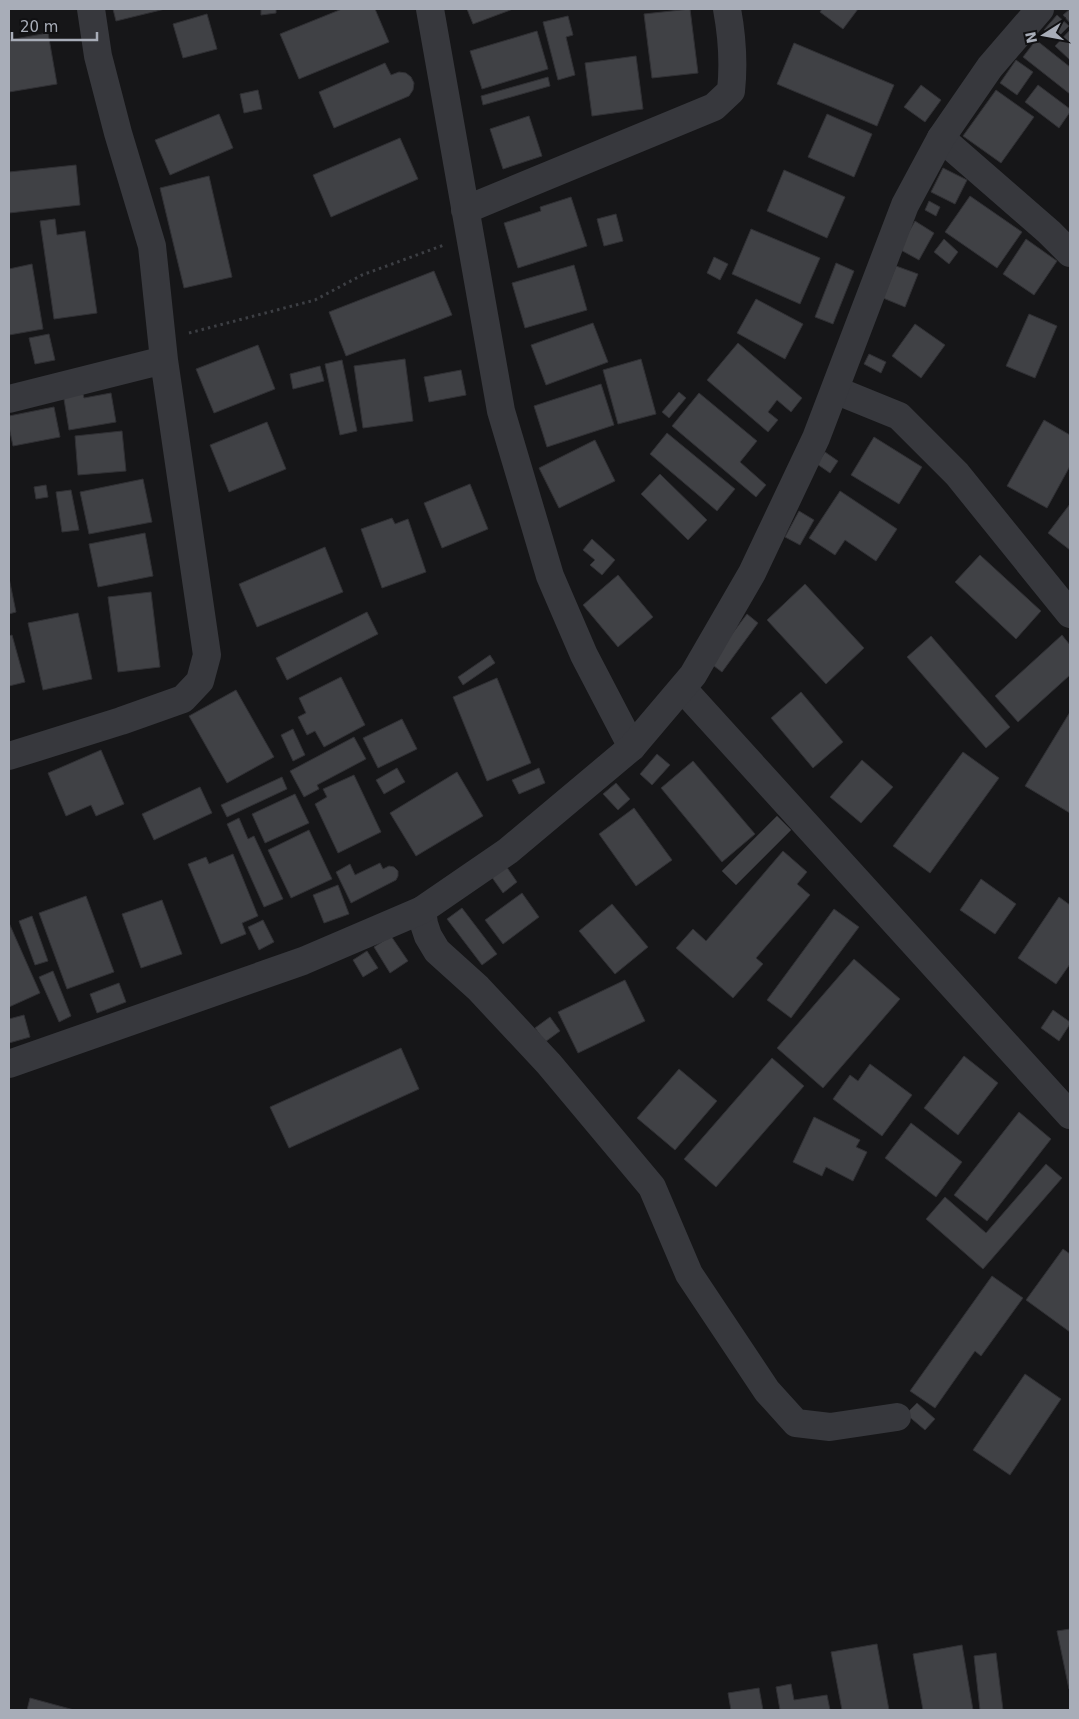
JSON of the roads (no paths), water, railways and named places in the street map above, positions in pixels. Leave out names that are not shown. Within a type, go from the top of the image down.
[{"type":"street","points":[[9,756],[183,700],[200,681],[207,655],[163,350],[152,246],[118,133],[98,56],[92,9]]},
{"type":"street","points":[[430,9],[501,411],[550,576],[584,655],[632,747]]},
{"type":"street","points":[[467,223],[714,107],[731,91],[733,59],[727,9]]},
{"type":"street","points":[[9,1064],[303,961],[422,910],[508,851],[632,747],[693,675],[752,572],[816,438],[905,205],[941,138],[990,67],[1040,9]]},
{"type":"street","points":[[941,138],[1049,232],[1070,253]]},
{"type":"street","points":[[9,399],[163,350]]},
{"type":"street","points":[[835,390],[899,416],[957,474],[1070,614]]},
{"type":"street","points":[[683,689],[1070,1115]]},
{"type":"street","points":[[422,910],[428,936],[438,950],[478,988],[549,1064],[652,1187],[688,1274],[767,1391],[796,1423],[830,1427],[897,1417]]}]
